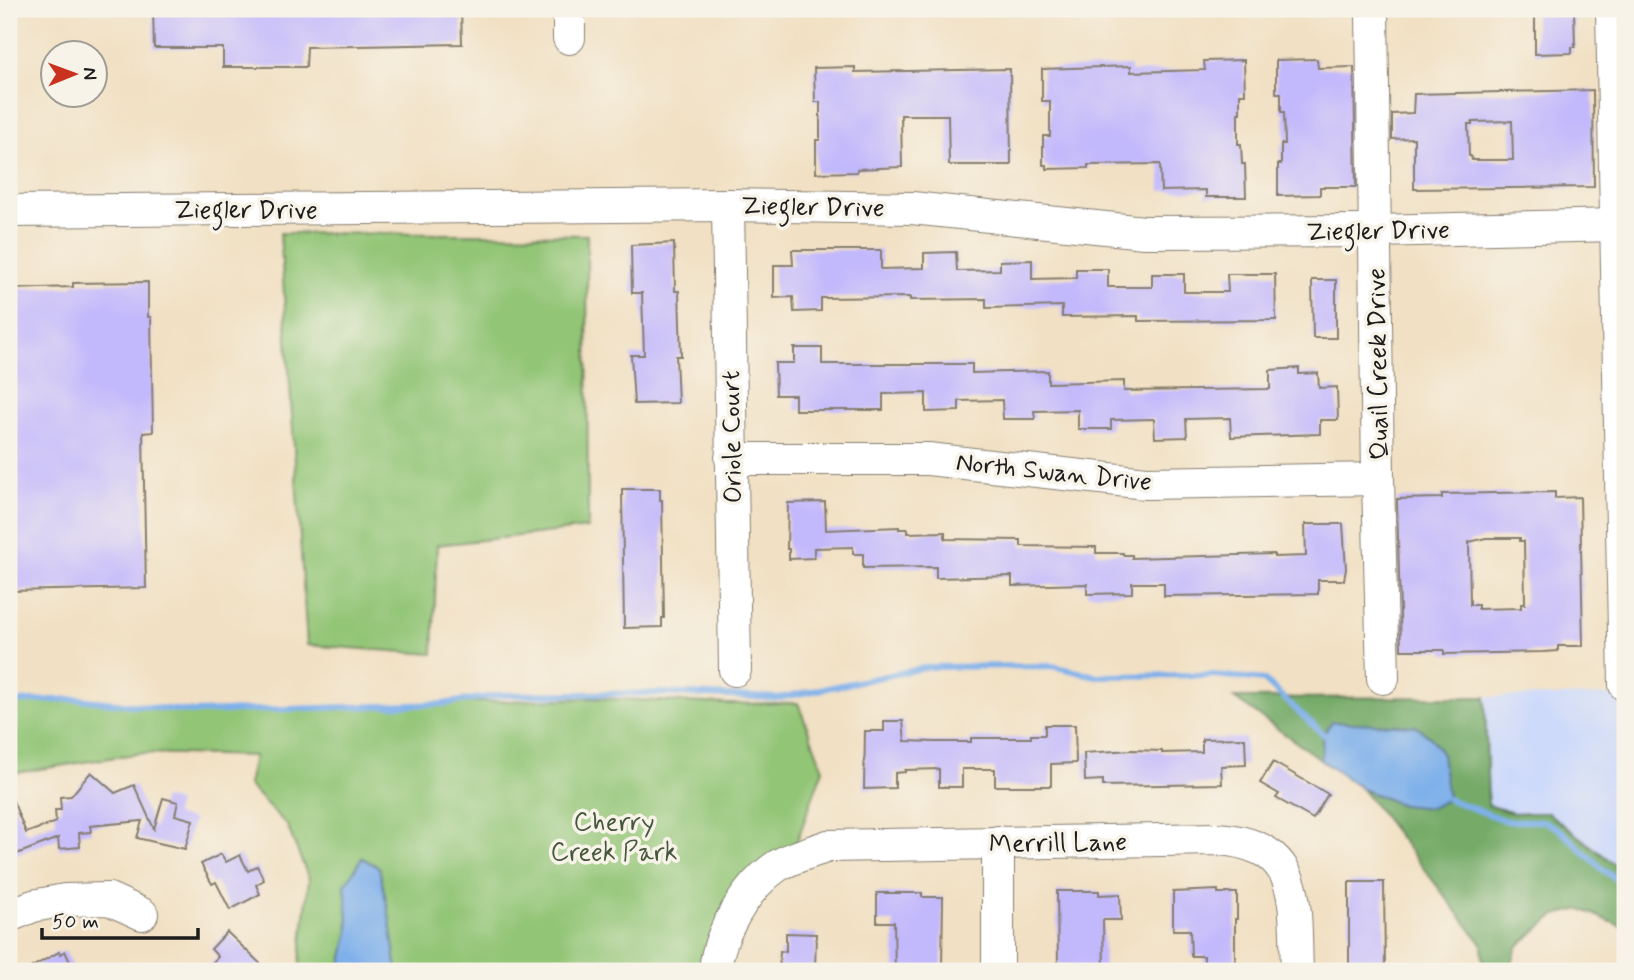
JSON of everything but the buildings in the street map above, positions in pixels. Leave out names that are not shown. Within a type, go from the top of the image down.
[{"type":"street","name":"Quail Creek Drive","points":[[1373,9],[1383,678]]},
{"type":"street","points":[[1612,9],[1615,225],[1622,351],[1625,685]]},
{"type":"street","name":"Ziegler Drive","points":[[9,211],[728,205],[912,208],[1144,232],[1376,231],[1615,225]]},
{"type":"street","name":"Oriole Court","points":[[728,205],[735,670]]},
{"type":"street","name":"North Swan Drive","points":[[731,459],[928,459],[1146,483],[1378,479]]},
{"type":"street","name":"Merrill Lane","points":[[715,971],[716,956],[740,906],[778,866],[828,846],[1216,839],[1238,840],[1257,845],[1272,855],[1284,872],[1294,892],[1297,971]]},
{"type":"street","points":[[998,842],[998,971]]},
{"type":"street","points":[[9,916],[33,906],[65,900],[109,900],[142,914]]},
{"type":"shaded area","points":[[1625,695],[1625,872],[1548,813],[1513,813],[1488,805],[1485,697]]},
{"type":"green space","points":[[280,233],[587,235],[588,528],[437,545],[433,654],[307,645]]},
{"type":"green space","points":[[1485,697],[1488,805],[1513,813],[1548,813],[1625,872],[1625,928],[1581,909],[1555,915],[1517,947],[1510,971],[1483,971],[1482,944],[1362,789],[1402,805],[1442,755],[1430,737],[1416,726],[1323,734],[1321,760],[1234,698]]},
{"type":"green space","name":"Cherry Creek Park","points":[[595,698],[728,704],[798,703],[823,769],[797,841],[704,971],[299,971],[309,879],[287,825],[248,785],[254,756],[141,753],[9,774],[9,702],[77,699],[195,712]]},
{"type":"water","points":[[1332,722],[1416,726],[1433,740],[1442,755],[1448,799],[1431,808],[1402,805],[1362,789],[1321,760],[1323,734]]},
{"type":"water","points":[[362,858],[379,867],[397,971],[340,971],[349,930],[345,885]]},
{"type":"waterway","points":[[9,702],[77,699],[194,712],[442,704],[500,695],[662,693],[779,698],[929,667],[1052,666],[1096,676],[1214,675],[1264,680],[1323,734]]},
{"type":"waterway","points":[[1448,799],[1507,821],[1544,821],[1560,830],[1606,872],[1625,885]]}]
